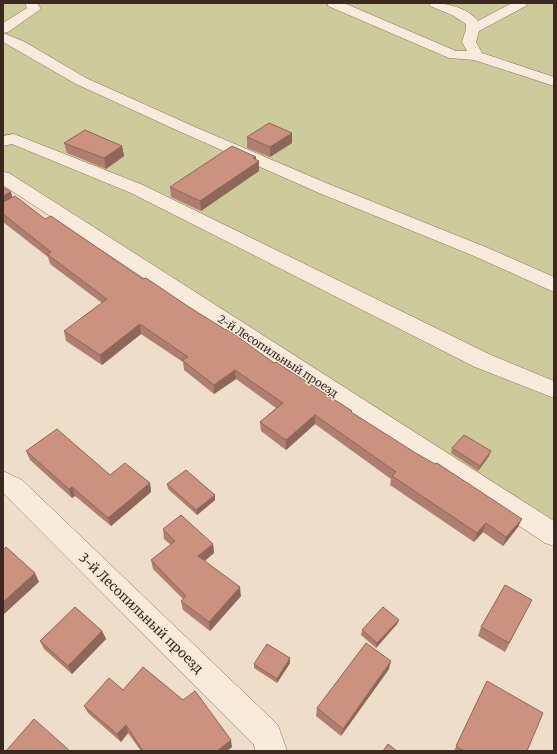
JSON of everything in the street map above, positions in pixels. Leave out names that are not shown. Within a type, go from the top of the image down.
[{"type":"street","points":[[3,30],[34,8],[31,3]]},
{"type":"street","points":[[333,3],[454,55],[476,56],[554,82]]},
{"type":"street","points":[[435,3],[457,12],[472,22],[473,29],[469,42],[476,56]]},
{"type":"street","points":[[473,29],[494,19],[520,3]]},
{"type":"street","points":[[3,37],[81,81],[189,130],[325,189],[481,252],[554,285]]},
{"type":"street","points":[[3,141],[14,139],[137,189],[483,361],[554,390]]},
{"type":"street","name":"2-й Лесопильный проезд","points":[[3,178],[554,535]]},
{"type":"street","name":"3-й Лесопильный проезд","points":[[3,481],[13,488],[267,736],[271,751]]},
{"type":"shaded area","points":[[3,3],[554,3],[554,521],[3,172]]},
{"type":"building","points":[[269,123],[292,133],[270,147],[247,137]]},
{"type":"building","points":[[85,130],[122,146],[104,158],[64,143]]},
{"type":"building","points":[[232,146],[256,157],[253,158],[259,161],[200,201],[170,187]]},
{"type":"building","points":[[3,187],[11,192],[3,196]]},
{"type":"building","points":[[15,196],[45,219],[51,216],[143,279],[146,278],[189,307],[226,330],[227,329],[274,363],[276,362],[414,452],[435,464],[437,463],[522,519],[506,537],[486,523],[477,533],[392,476],[396,472],[315,415],[286,440],[260,422],[283,403],[235,370],[214,385],[182,360],[188,357],[140,324],[100,355],[64,331],[107,299],[47,254],[51,252],[3,214],[3,202]]},
{"type":"building","points":[[57,429],[110,475],[125,463],[150,483],[108,518],[72,487],[69,489],[26,451]]},
{"type":"building","points":[[464,435],[491,451],[480,466],[452,448]]},
{"type":"building","points":[[186,470],[215,495],[196,510],[167,484]]},
{"type":"building","points":[[181,515],[213,544],[198,556],[240,587],[209,622],[181,601],[186,596],[151,560],[175,541],[163,529]]},
{"type":"building","points":[[6,547],[35,573],[3,602],[3,550]]},
{"type":"building","points":[[505,585],[532,600],[509,643],[481,627]]},
{"type":"building","points":[[75,607],[102,631],[68,666],[40,641]]},
{"type":"building","points":[[383,607],[399,620],[377,643],[362,630]]},
{"type":"building","points":[[366,643],[391,661],[343,729],[317,708]]},
{"type":"building","points":[[267,644],[290,658],[277,679],[254,664]]},
{"type":"building","points":[[143,667],[183,700],[195,691],[231,740],[217,751],[143,751],[126,725],[117,734],[84,706],[109,678],[123,690]]},
{"type":"building","points":[[487,681],[543,713],[527,751],[464,751],[456,746]]},
{"type":"building","points":[[34,719],[70,751],[6,751]]},
{"type":"building","points":[[388,744],[397,751],[383,751]]}]
